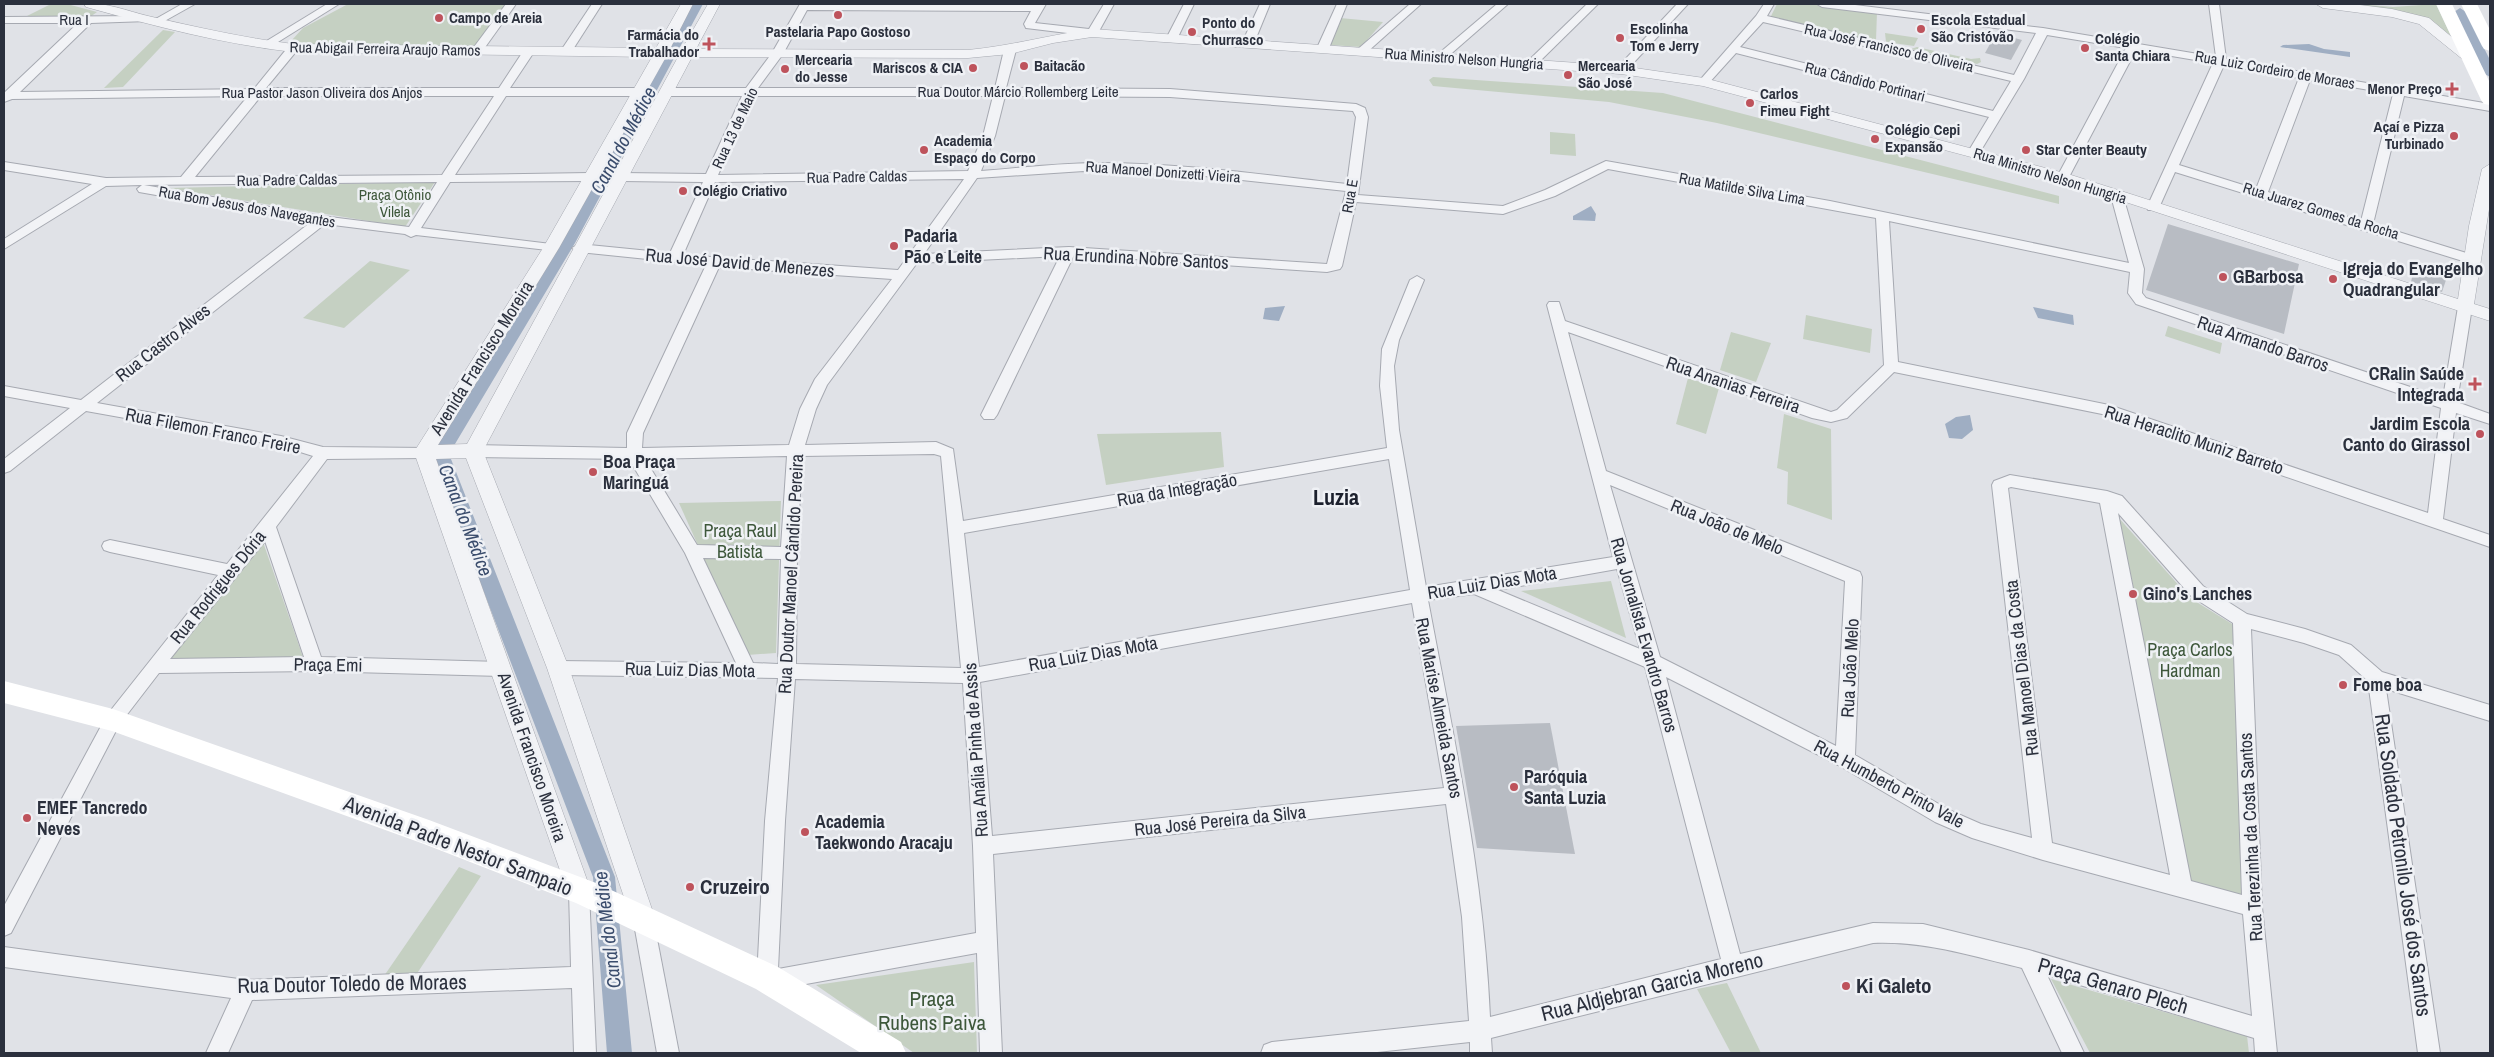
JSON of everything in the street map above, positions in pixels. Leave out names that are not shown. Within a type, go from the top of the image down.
[{"type":"main road","points":[[2444,4],[2490,100]]},
{"type":"main road","points":[[2469,4],[2490,46]]},
{"type":"main road","name":"Avenida Padre Nestor Sampaio","points":[[4,692],[113,720],[429,833],[582,892],[639,916],[769,979],[890,1053]]},
{"type":"street","points":[[150,20],[190,4]]},
{"type":"street","points":[[266,46],[330,4]]},
{"type":"street","points":[[477,51],[511,4]]},
{"type":"street","points":[[566,52],[597,4]]},
{"type":"street","name":"Avenida Francisco Moreira","points":[[585,1053],[582,977],[582,892],[501,669],[426,452],[551,248],[662,53],[687,4]]},
{"type":"street","name":"Avenida Francisco Moreira","points":[[471,452],[579,248],[667,92],[685,53],[714,4]]},
{"type":"street","points":[[1092,33],[1109,4]]},
{"type":"street","points":[[1173,37],[1189,4]]},
{"type":"street","points":[[1248,43],[1265,4]]},
{"type":"street","points":[[1323,48],[1342,4]]},
{"type":"street","points":[[1362,51],[1416,4]]},
{"type":"street","points":[[1441,57],[1503,4]]},
{"type":"street","points":[[1531,64],[1594,4]]},
{"type":"street","points":[[1621,70],[1683,4]]},
{"type":"street","points":[[1704,82],[1760,18],[1769,4]]},
{"type":"street","name":"Rua Luiz Cordeiro de Moraes","points":[[1822,4],[2043,31],[2490,107]]},
{"type":"street","points":[[2153,207],[2170,166],[2220,61],[2221,48],[2214,4]]},
{"type":"street","points":[[2323,4],[2350,6],[2424,21],[2471,59]]},
{"type":"street","points":[[2370,4],[2390,6],[2405,4]]},
{"type":"street","name":"Rua Abigail Ferreira Araujo Ramos","points":[[97,5],[150,20],[266,46],[293,48],[776,54]]},
{"type":"street","points":[[805,5],[1039,6]]},
{"type":"street","name":"Rua 13 de Maio","points":[[675,258],[712,179],[749,92],[776,54],[805,5]]},
{"type":"street","name":"Rua Ministro Nelson Hungria","points":[[1039,6],[1029,24],[1033,28],[1621,70],[1704,82],[2063,177],[2490,315]]},
{"type":"street","name":"Rua José Francisco de Oliveira","points":[[1760,18],[2018,79]]},
{"type":"street","name":"Rua I","points":[[4,20],[150,20]]},
{"type":"street","points":[[6,98],[87,20]]},
{"type":"street","points":[[1974,152],[2018,79],[2043,31]]},
{"type":"street","name":"Rua Ministro Nelson Hungria","points":[[776,54],[968,54],[1010,50],[1046,40],[1092,33]]},
{"type":"street","points":[[2063,177],[2133,45]]},
{"type":"street","points":[[185,181],[293,48]]},
{"type":"street","name":"Rua Cândido Portinari","points":[[1734,48],[1996,115]]},
{"type":"street","name":"Rua Doutor Manoel Cândido Pereira","points":[[769,979],[775,821],[787,671],[789,553],[795,451],[808,409],[820,383],[902,276],[973,175],[989,136],[1010,50]]},
{"type":"street","points":[[411,233],[528,52]]},
{"type":"street","points":[[2262,193],[2306,76]]},
{"type":"street","name":"Rua Pastor Jason Oliveira dos Anjos","points":[[6,98],[256,92],[640,92]]},
{"type":"street","name":"Rua Doutor Márcio Rollemberg Leite","points":[[667,92],[1170,93],[1356,108],[1361,111],[1362,117]]},
{"type":"street","points":[[2366,225],[2399,92]]},
{"type":"street","name":"Rua E","points":[[1327,268],[1335,266],[1337,262],[1352,193],[1362,117]]},
{"type":"street","name":"Rua Matilde Silva Lima","points":[[1352,193],[1503,210],[1550,193],[1606,165],[1882,217],[2137,269]]},
{"type":"street","name":"Rua Bom Jesus dos Navegantes","points":[[4,166],[322,220],[411,233],[551,248]]},
{"type":"street","name":"Rua Juarez Gomes da Rocha","points":[[2170,166],[2471,259]]},
{"type":"street","name":"Rua Manoel Donizetti Vieira","points":[[973,175],[1058,167],[1110,167],[1152,169],[1352,193]]},
{"type":"street","points":[[2435,521],[2449,406],[2471,259],[2484,228],[2490,169]]},
{"type":"street","name":"Rua Padre Caldas","points":[[620,177],[712,179],[973,175]]},
{"type":"street","name":"Rua Padre Caldas","points":[[103,182],[590,177]]},
{"type":"street","points":[[4,245],[103,182]]},
{"type":"street","name":"Rua Armando Barros","points":[[2117,196],[2137,269],[2135,292],[2141,301],[2490,419]]},
{"type":"street","points":[[1882,217],[1891,366]]},
{"type":"street","name":"Rua Castro Alves","points":[[4,467],[322,220]]},
{"type":"street","name":"Rua José David de Menezes","points":[[579,248],[714,262],[902,276]]},
{"type":"street","points":[[989,415],[1069,251]]},
{"type":"street","name":"Rua Erundina Nobre Santos","points":[[914,259],[1069,251],[1144,262],[1327,268]]},
{"type":"street","points":[[714,262],[635,433],[634,454],[692,551],[748,670]]},
{"type":"street","name":"Rua Marise Almeida Santos","points":[[1417,280],[1389,350],[1388,387],[1418,595],[1456,795],[1473,934],[1481,1053]]},
{"type":"street","name":"Rua Jornalista Evandro Barros","points":[[1554,305],[1601,475],[1622,562],[1653,662],[1733,966]]},
{"type":"street","name":"Rua Ananias Ferreira","points":[[1560,324],[1817,414],[1831,417],[1842,414],[1891,366]]},
{"type":"street","name":"Rua Heraclito Muniz Barreto","points":[[1891,366],[2109,410],[2490,541]]},
{"type":"street","name":"Rua Filemon Franco Freire","points":[[4,391],[81,407],[280,441],[322,453],[426,452]]},
{"type":"street","name":"Rua Anália Pinha de Assis","points":[[795,451],[943,449],[948,453],[971,676],[983,846],[991,1053]]},
{"type":"street","points":[[426,452],[634,454],[795,451]]},
{"type":"street","points":[[471,452],[558,668],[639,916],[668,1053]]},
{"type":"street","name":"Rua da Integração","points":[[956,528],[1397,452]]},
{"type":"street","name":"Rua Rodrigues Dória","points":[[4,926],[113,720],[154,666],[268,526],[322,453]]},
{"type":"street","name":"Rua João de Melo","points":[[1601,475],[1854,577]]},
{"type":"street","name":"Rua Manoel Dias da Costa","points":[[2044,851],[2000,485],[2010,481],[2106,498]]},
{"type":"street","points":[[2182,886],[2106,498],[2116,500],[2122,505],[2197,591],[2242,620],[2305,636],[2345,650],[2355,657],[2376,678],[2490,713]]},
{"type":"street","points":[[268,526],[315,664]]},
{"type":"street","points":[[110,546],[231,571]]},
{"type":"street","points":[[692,551],[789,553]]},
{"type":"street","name":"Rua Luiz Dias Mota","points":[[558,668],[748,670],[971,676],[1418,595],[1622,562]]},
{"type":"street","name":"Rua João Melo","points":[[1845,760],[1854,577]]},
{"type":"street","name":"Rua Humberto Pinto Vale","points":[[1474,587],[1653,662],[1845,760],[1899,793],[1942,816],[1979,832],[2044,851],[2182,886],[2252,907]]},
{"type":"street","name":"Rua Terezinha da Costa Santos","points":[[2242,620],[2252,907],[2266,1053]]},
{"type":"street","name":"Praça Emi","points":[[154,666],[315,664],[501,669]]},
{"type":"street","name":"Rua Soldado Petronilo José dos Santos","points":[[2376,678],[2429,1053]]},
{"type":"street","name":"Rua José Pereira da Silva","points":[[983,846],[1456,795]]},
{"type":"street","name":"Rua Aldjebran Garcia Moreno","points":[[1272,1053],[1480,1030],[1733,966],[1874,933],[1900,932],[1923,934],[2029,960]]},
{"type":"street","points":[[769,979],[987,941]]},
{"type":"street","name":"Rua Doutor Toledo de Moraes","points":[[4,957],[246,990],[582,977]]},
{"type":"street","name":"Praça Genaro Plech","points":[[2029,960],[2263,1030]]},
{"type":"street","name":"Praça Genaro Plech","points":[[2029,960],[2073,1053]]},
{"type":"street","points":[[217,1053],[246,990]]},
{"type":"green space","points":[[51,4],[67,4],[97,12],[90,17],[27,16]]},
{"type":"green space","points":[[348,4],[509,4],[476,47],[294,44],[292,40],[303,28]]},
{"type":"green space","points":[[1777,4],[1808,4],[1877,12],[1876,41],[1770,18]]},
{"type":"green space","points":[[2356,4],[2393,7],[2436,4],[2451,36],[2438,26],[2356,6]]},
{"type":"green space","points":[[1340,18],[1383,22],[1361,47],[1330,45]]},
{"type":"green space","points":[[163,30],[175,32],[123,87],[104,88]]},
{"type":"green space","points":[[1885,33],[1918,38],[1914,46],[1886,42]]},
{"type":"green space","points":[[1917,47],[1971,59],[1980,58],[1981,62],[1977,64],[1911,49]]},
{"type":"green space","points":[[1433,77],[1663,93],[2059,196],[2059,204],[1717,123],[1609,102],[1433,86],[1429,80]]},
{"type":"green space","points":[[1550,132],[1575,134],[1576,156],[1550,154]]},
{"type":"green space","name":"Praça Otônio Vilela","points":[[435,182],[405,227],[167,188]]},
{"type":"green space","points":[[370,261],[410,270],[344,328],[303,318]]},
{"type":"green space","points":[[1806,315],[1872,329],[1870,353],[1803,339]]},
{"type":"green space","points":[[2168,326],[2222,343],[2220,354],[2165,336]]},
{"type":"green space","points":[[1731,332],[1771,343],[1756,382],[1720,370]]},
{"type":"green space","points":[[1688,378],[1719,388],[1706,434],[1676,424]]},
{"type":"green space","points":[[1784,414],[1831,429],[1832,520],[1787,504],[1788,472],[1777,468]]},
{"type":"green space","points":[[1221,432],[1224,467],[1106,485],[1097,434]]},
{"type":"green space","name":"Praça Raul Batista","points":[[781,501],[776,653],[747,655],[679,503]]},
{"type":"green space","name":"Praça Carlos Hardman","points":[[2110,508],[2190,598],[2237,627],[2250,904],[2184,885]]},
{"type":"green space","points":[[263,542],[303,657],[168,659]]},
{"type":"green space","points":[[1611,581],[1626,638],[1521,591]]},
{"type":"green space","points":[[459,867],[481,876],[416,975],[384,976]]},
{"type":"green space","name":"Praça Rubens Paiva","points":[[974,962],[977,1053],[914,1053],[816,985]]},
{"type":"green space","points":[[2051,979],[2247,1036],[2249,1053],[2090,1053]]},
{"type":"green space","points":[[1727,983],[1761,1053],[1731,1053],[1697,989]]},
{"type":"water","points":[[2309,44],[2324,49],[2350,52],[2350,57],[2280,47],[2283,45]]},
{"type":"water","points":[[1591,206],[1596,214],[1595,221],[1573,220],[1573,216]]},
{"type":"water","points":[[1285,306],[1279,321],[1263,319],[1265,308]]},
{"type":"water","points":[[2033,307],[2073,315],[2074,325],[2038,318]]},
{"type":"water","points":[[1970,415],[1973,430],[1962,439],[1949,438],[1945,424],[1956,417]]},
{"type":"building","points":[[1996,33],[2022,40],[2011,60],[1985,53]]},
{"type":"building","name":"GBarbosa","points":[[2168,224],[2299,264],[2284,334],[2146,290]]},
{"type":"building","points":[[2415,264],[2448,274],[2442,292],[2411,282]]},
{"type":"building","name":"Paróquia Santa Luzia","points":[[1550,723],[1575,854],[1477,848],[1456,726]]},
{"type":"waterway","name":"Canal do Médice","points":[[619,1053],[604,877],[440,454],[567,243],[697,4]]},
{"type":"waterway","points":[[2460,12],[2490,73]]},
{"type":"place","name":"Pastelaria Papo Gostoso","points":[[838,15]]},
{"type":"place","name":"Campo de Areia","points":[[439,18]]},
{"type":"place","name":"Escola Estadual São Cristóvão","points":[[1921,29]]},
{"type":"place","name":"Ponto do Churrasco","points":[[1192,32]]},
{"type":"place","name":"Escolinha Tom e Jerry","points":[[1620,38]]},
{"type":"place","name":"Farmácia do Trabalhador","points":[[709,44]]},
{"type":"place","name":"Colégio Santa Chiara","points":[[2085,48]]},
{"type":"place","name":"Baitacão","points":[[1024,66]]},
{"type":"place","name":"Mariscos & CIA","points":[[973,68]]},
{"type":"place","name":"Mercearia do Jesse","points":[[785,69]]},
{"type":"place","name":"Mercearia São José","points":[[1568,75]]},
{"type":"place","name":"Menor Preço","points":[[2452,89]]},
{"type":"place","name":"Carlos Fimeu Fight","points":[[1750,103]]},
{"type":"place","name":"Açaí e Pizza Turbinado","points":[[2454,136]]},
{"type":"place","name":"Colégio Cepi Expansão","points":[[1875,139]]},
{"type":"place","name":"Academia Espaço do Corpo","points":[[924,150]]},
{"type":"place","name":"Star Center Beauty","points":[[2026,150]]},
{"type":"place","name":"Colégio Criativo","points":[[683,191]]},
{"type":"place","name":"Padaria Pão e Leite","points":[[894,246]]},
{"type":"place","name":"GBarbosa","points":[[2223,277]]},
{"type":"place","name":"Igreja do Evangelho Quadrangular","points":[[2333,279]]},
{"type":"place","name":"CRalin Saúde Integrada","points":[[2475,384]]},
{"type":"place","name":"Jardim Escola Canto do Girassol","points":[[2480,434]]},
{"type":"place","name":"Boa Praça Maringuá","points":[[593,472]]},
{"type":"place","name":"Gino's Lanches","points":[[2133,594]]},
{"type":"place","name":"Fome boa","points":[[2343,685]]},
{"type":"place","name":"Paróquia Santa Luzia","points":[[1514,787]]},
{"type":"place","name":"EMEF Tancredo Neves","points":[[27,818]]},
{"type":"place","name":"Academia Taekwondo Aracaju","points":[[805,832]]},
{"type":"place","name":"Cruzeiro","points":[[690,887]]},
{"type":"place","name":"Ki Galeto","points":[[1846,986]]},
{"type":"district","name":"Luzia","points":[[1336,497]]}]
